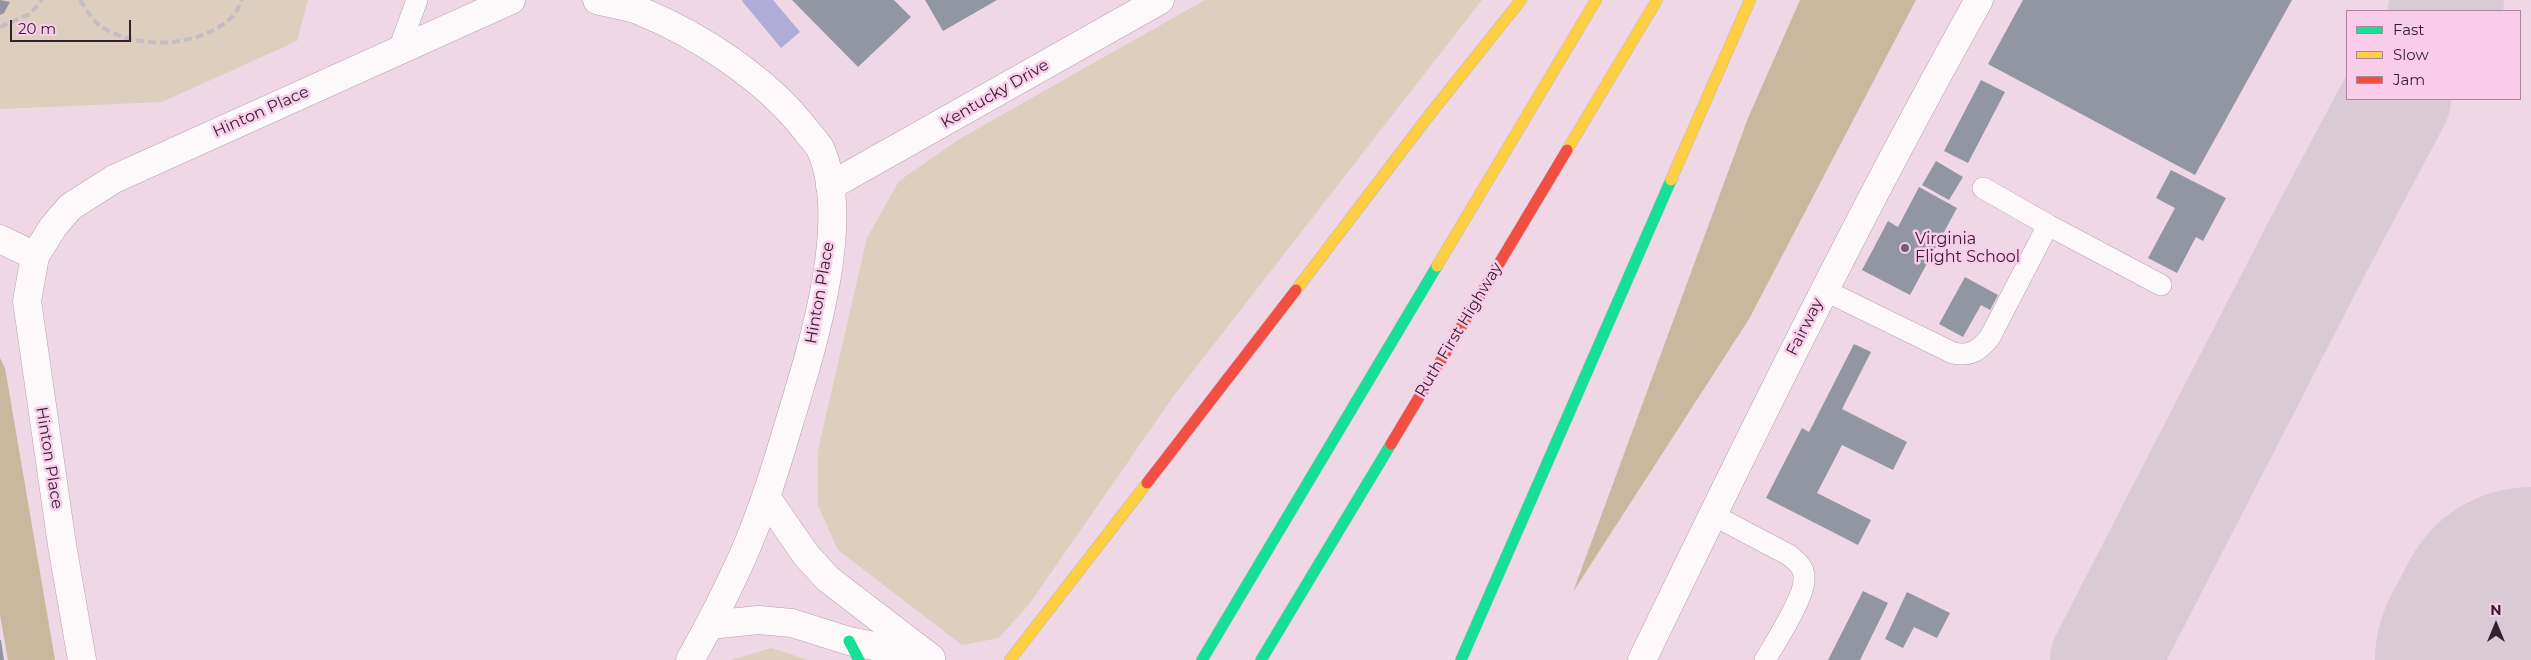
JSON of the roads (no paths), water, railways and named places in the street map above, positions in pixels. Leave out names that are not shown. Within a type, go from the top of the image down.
[{"type":"highway","points":[[1010,660],[1246,356],[1427,118],[1521,0]]},
{"type":"highway","points":[[1202,660],[1596,0]]},
{"type":"highway","name":"Ruth First Highway","points":[[1260,660],[1657,0]]},
{"type":"highway","points":[[1461,660],[1750,0]]},
{"type":"street","name":"Hinton Place","points":[[82,660],[59,526],[27,302],[35,256],[53,227],[70,207],[114,179],[511,0]]},
{"type":"street","name":"Hinton Place","points":[[597,0],[639,11],[684,33],[738,65],[796,118],[819,148],[830,186],[831,231],[825,284],[808,362],[766,497],[742,558],[710,625],[690,660]]},
{"type":"street","points":[[667,0],[684,33]]},
{"type":"street","name":"Kentucky Drive","points":[[830,186],[1160,0]]},
{"type":"street","name":"Fairway","points":[[1642,660],[1730,476],[1824,290],[1979,0]]},
{"type":"street","points":[[0,239],[35,256]]},
{"type":"street","points":[[766,497],[806,555],[828,579],[933,659]]},
{"type":"street","points":[[710,625],[758,620],[792,623],[854,650],[933,659]]},
{"type":"lane","points":[[399,49],[417,0]]},
{"type":"lane","points":[[1983,188],[2160,285]]},
{"type":"lane","points":[[1824,290],[1953,353],[1963,356],[1973,353],[1982,347],[1990,337],[2048,225]]},
{"type":"lane","points":[[1713,515],[1789,555],[1799,562],[1803,571],[1803,590],[1765,660]]},
{"type":"water","points":[[743,0],[773,0],[800,32],[781,48]]},
{"type":"railway","points":[[0,27],[30,14],[42,0]]},
{"type":"railway","points":[[80,0],[91,17],[99,25],[131,39],[149,42],[185,40],[202,35],[218,27],[234,15],[242,0]]},
{"type":"place","name":"Virginia Flight School","points":[[1905,248]]}]
